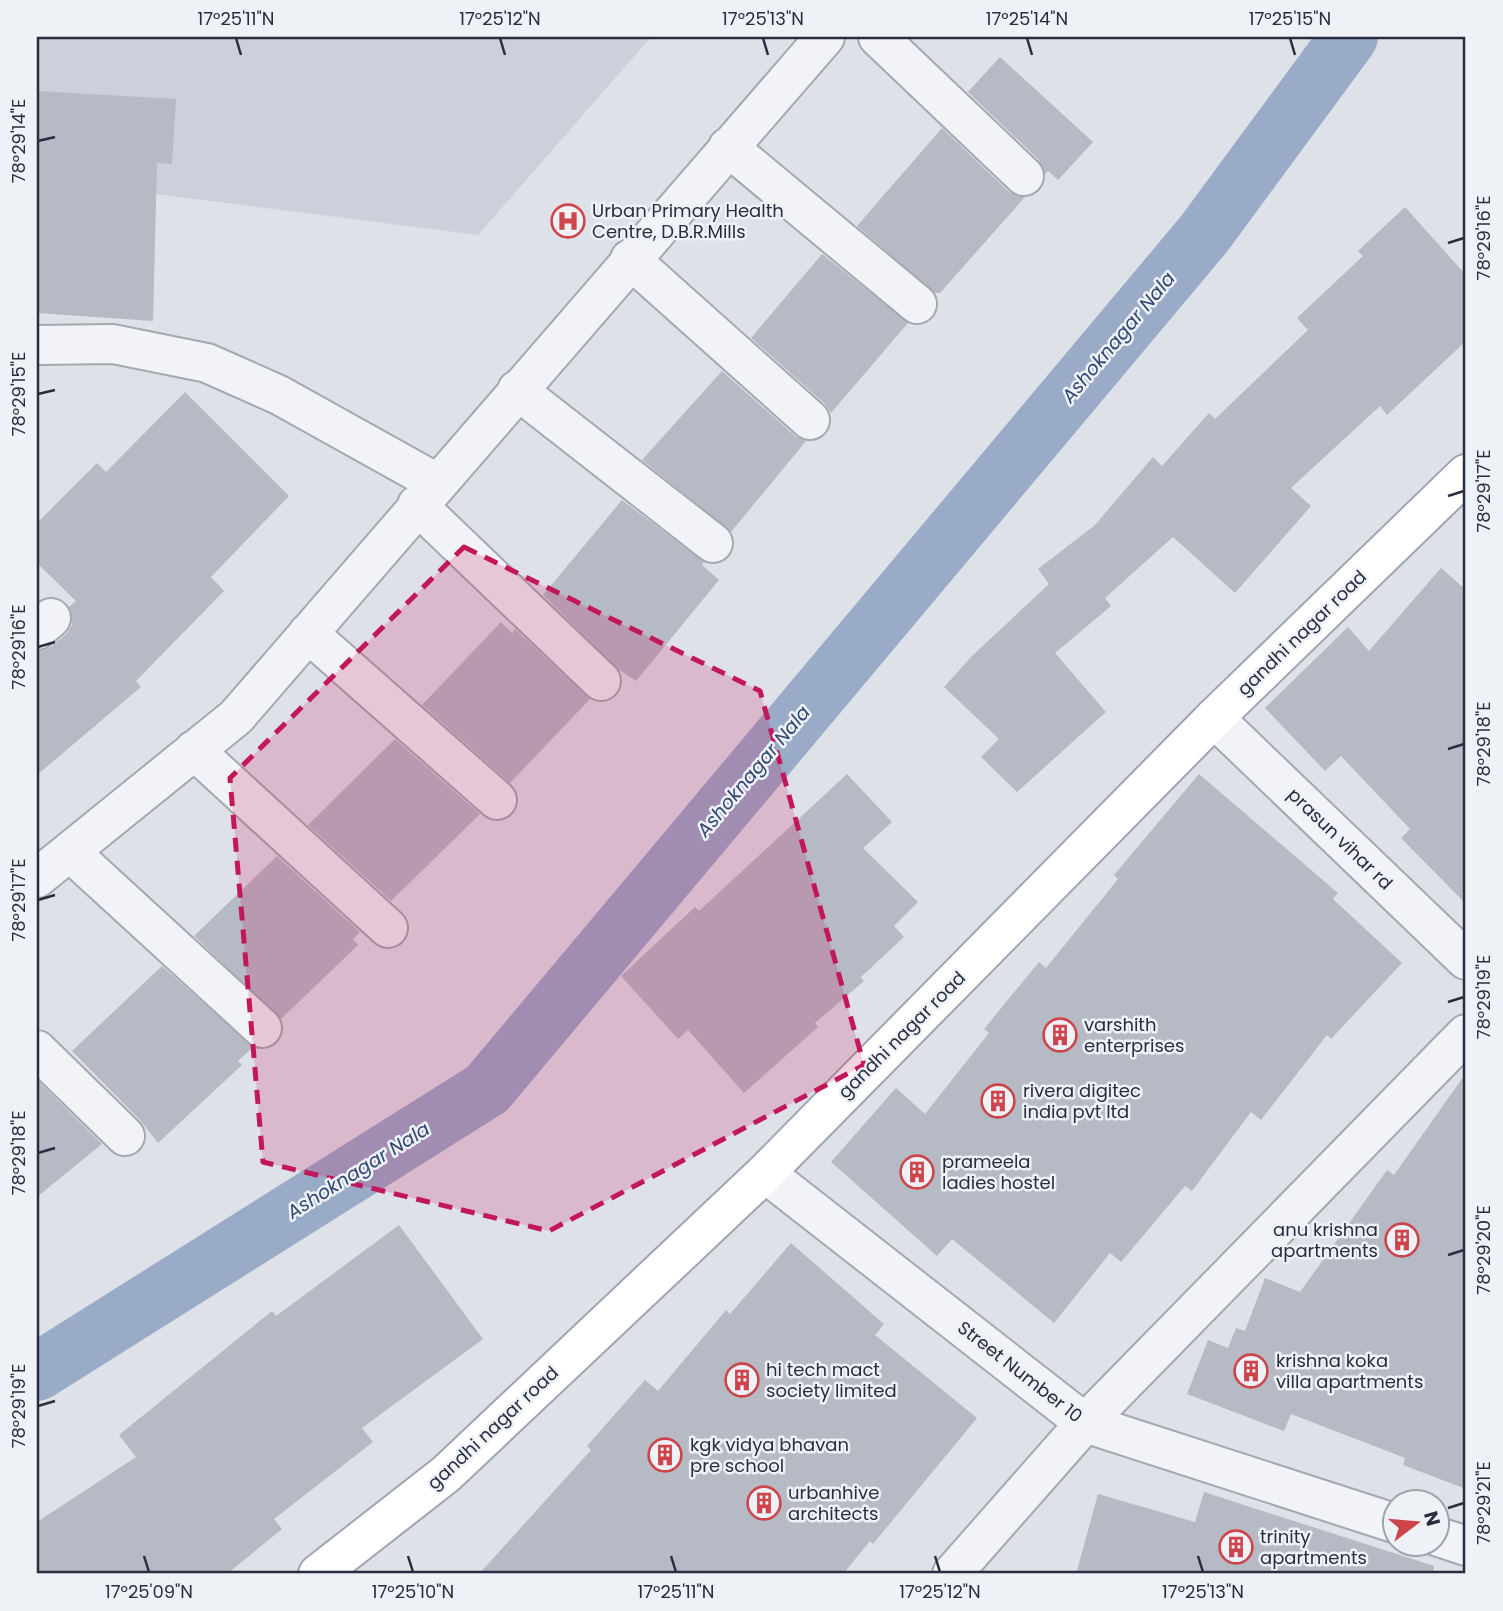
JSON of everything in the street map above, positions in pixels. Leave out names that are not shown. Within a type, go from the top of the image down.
[{"type":"main road","name":"gandhi nagar road","points":[[318,1574],[446,1474],[765,1173],[1214,718],[1466,474]]},
{"type":"street","points":[[37,878],[236,717],[825,37]]},
{"type":"street","points":[[878,37],[1024,176]]},
{"type":"street","points":[[728,147],[918,304]]},
{"type":"street","points":[[630,259],[810,420]]},
{"type":"street","points":[[37,345],[113,344],[207,363],[279,394],[427,494],[601,681]]},
{"type":"street","points":[[517,390],[713,543]]},
{"type":"street","points":[[308,633],[497,800]]},
{"type":"street","name":"prasun vihar rd","points":[[1214,718],[1466,960]]},
{"type":"street","points":[[194,750],[388,928]]},
{"type":"street","points":[[70,852],[262,1028]]},
{"type":"street","points":[[952,1574],[1085,1423],[1466,1034]]},
{"type":"street","points":[[37,1050],[125,1136]]},
{"type":"street","name":"Street Number 10","points":[[765,1173],[1085,1423],[1380,1517]]},
{"type":"street","points":[[1461,1574],[1466,1553]]},
{"type":"highlighted area","points":[[464,547],[760,691],[864,1065],[549,1231],[263,1162],[230,778]]},
{"type":"shaded area","points":[[37,37],[651,37],[478,235],[37,179]]},
{"type":"building","points":[[1000,57],[1093,142],[1058,180],[1048,171],[1045,174],[1039,160],[968,92]]},
{"type":"building","points":[[37,91],[176,99],[172,164],[157,163],[153,321],[37,313]]},
{"type":"building","points":[[942,128],[1009,192],[1025,197],[940,293],[935,293],[857,226]]},
{"type":"building","points":[[1405,207],[1466,275],[1466,341],[1387,415],[1380,406],[1291,488],[1311,506],[1235,593],[1173,537],[1105,598],[1111,606],[1055,653],[1106,712],[1017,792],[981,757],[999,739],[944,687],[972,656],[1049,584],[1038,569],[1095,525],[1153,457],[1162,466],[1209,413],[1215,419],[1308,330],[1297,318],[1363,256],[1358,251]]},
{"type":"building","points":[[822,254],[908,323],[831,413],[825,404],[751,338]]},
{"type":"building","points":[[722,371],[795,436],[806,441],[731,532],[642,460]]},
{"type":"building","points":[[185,392],[289,496],[211,577],[224,591],[136,681],[141,687],[37,775],[37,651],[51,647],[66,634],[72,625],[69,607],[76,601],[37,563],[37,523],[97,463],[106,472]]},
{"type":"building","points":[[622,500],[704,562],[702,565],[719,580],[636,681],[618,669],[543,595]]},
{"type":"building","points":[[1441,568],[1466,590],[1466,904],[1401,838],[1410,829],[1341,756],[1325,771],[1265,708],[1348,627],[1369,651]]},
{"type":"building","points":[[501,622],[512,633],[515,629],[590,699],[510,783],[422,705]]},
{"type":"building","points":[[395,739],[480,814],[391,901],[308,825]]},
{"type":"building","points":[[847,774],[892,822],[863,848],[918,902],[894,926],[904,937],[861,977],[864,981],[815,1023],[818,1027],[744,1093],[688,1030],[678,1039],[621,976],[695,907],[699,911]]},
{"type":"building","points":[[1199,774],[1338,893],[1333,899],[1402,963],[1331,1039],[1327,1035],[1261,1120],[1251,1112],[1192,1191],[1185,1186],[1121,1262],[1110,1253],[1054,1323],[952,1239],[937,1256],[831,1162],[896,1088],[925,1114],[989,1033],[984,1029],[1039,962],[1046,968],[1118,879],[1114,875]]},
{"type":"building","points":[[277,856],[360,932],[353,939],[358,945],[281,1019],[194,936]]},
{"type":"building","points":[[162,966],[253,1047],[238,1061],[242,1065],[158,1143],[140,1120],[72,1051]]},
{"type":"building","points":[[1466,1073],[1466,1489],[1403,1465],[1405,1458],[1291,1414],[1284,1431],[1187,1394],[1208,1340],[1228,1348],[1236,1328],[1245,1331],[1265,1278],[1300,1292],[1387,1170],[1394,1175]]},
{"type":"building","points":[[39,1082],[102,1144],[37,1197],[37,1084]]},
{"type":"building","points":[[399,1225],[483,1339],[362,1428],[373,1442],[274,1519],[282,1529],[227,1574],[37,1574],[37,1522],[136,1457],[119,1435],[272,1311],[276,1316]]},
{"type":"building","points":[[791,1243],[884,1324],[875,1335],[977,1418],[873,1544],[870,1541],[843,1574],[479,1574],[591,1450],[587,1446],[645,1380],[658,1391],[726,1310],[730,1314]]},
{"type":"building","points":[[1204,1492],[1380,1549],[1380,1558],[1409,1558],[1434,1566],[1433,1574],[1076,1574],[1098,1494],[1195,1522]]},
{"type":"waterway","name":"Ashoknagar Nala","points":[[37,1372],[487,1089],[1204,234],[1349,37]]},
{"type":"place","name":"Urban Primary Health Centre, D.B.R.Mills","points":[[568,221]]},
{"type":"place","name":"varshith enterprises","points":[[1060,1035]]},
{"type":"place","name":"rivera digitec india pvt ltd","points":[[998,1101]]},
{"type":"place","name":"prameela ladies hostel","points":[[917,1172]]},
{"type":"place","name":"anu krishna apartments","points":[[1402,1240]]},
{"type":"place","name":"krishna koka villa apartments","points":[[1251,1371]]},
{"type":"place","name":"hi tech mact society limited","points":[[742,1380]]},
{"type":"place","name":"kgk vidya bhavan pre school","points":[[665,1455]]},
{"type":"place","name":"urbanhive architects","points":[[764,1503]]},
{"type":"place","name":"trinity apartments","points":[[1236,1547]]}]
